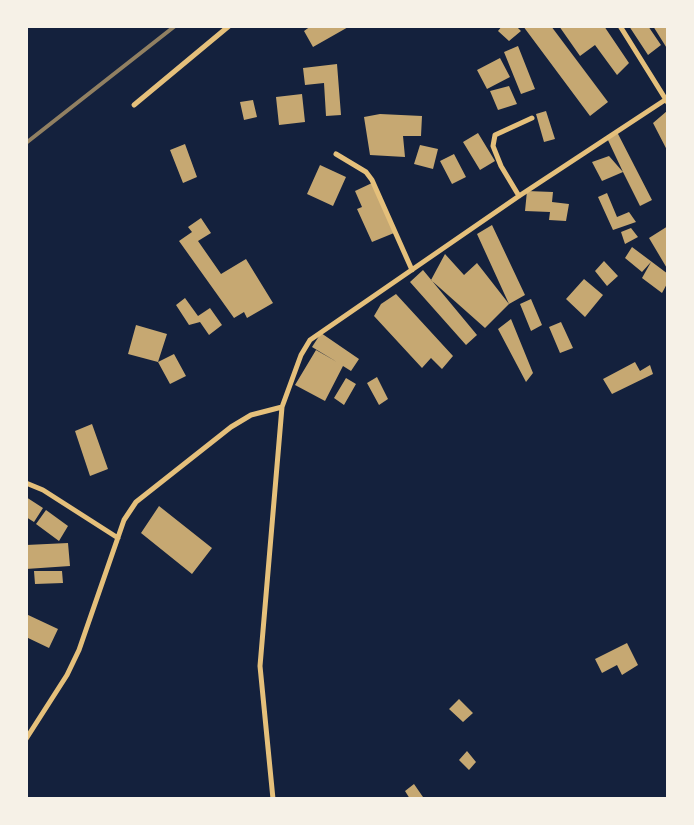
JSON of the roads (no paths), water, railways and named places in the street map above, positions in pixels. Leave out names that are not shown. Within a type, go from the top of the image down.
[{"type":"street","points":[[134,105],[228,26]]},
{"type":"street","points":[[273,799],[260,666],[282,407],[297,363],[310,340],[519,196],[667,100],[620,26]]},
{"type":"street","points":[[519,196],[493,146],[495,135],[532,118]]},
{"type":"street","points":[[336,154],[366,172],[372,180],[412,270]]},
{"type":"street","points":[[26,739],[67,675],[79,650],[124,520],[136,502],[183,463],[250,415],[282,407]]},
{"type":"street","points":[[26,483],[43,490],[118,538]]},
{"type":"railway","points":[[26,143],[175,26]]}]
